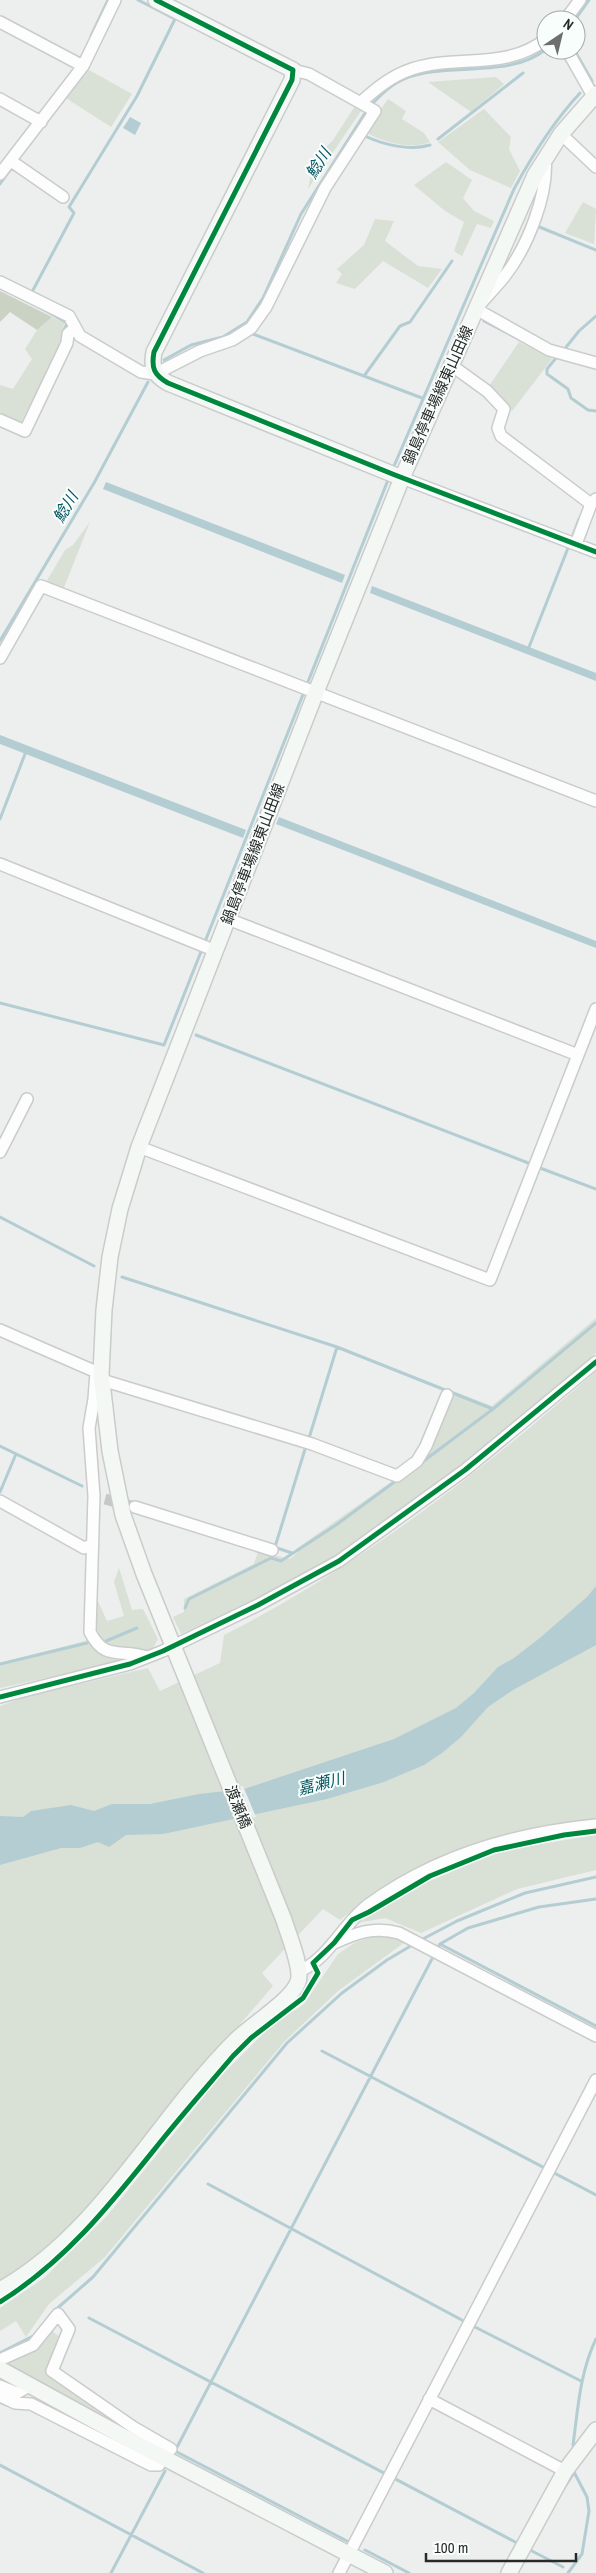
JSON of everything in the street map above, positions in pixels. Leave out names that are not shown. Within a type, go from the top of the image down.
[{"type":"main road","points":[[156,0],[294,70],[292,80],[154,352],[151,366],[155,374],[168,383],[402,478]]},
{"type":"main road","name":"鍋島停車場線東山田線","points":[[174,1650],[123,1515],[110,1451],[100,1376],[104,1310],[110,1257],[120,1210],[139,1146],[207,948],[228,919],[308,689],[523,200],[545,157],[561,134],[595,95]]},
{"type":"main road","name":"渡瀬橋","points":[[174,1650],[284,1920],[298,1967]]},
{"type":"main road","points":[[0,2290],[28,2273],[59,2248],[97,2209],[161,2128],[235,2041],[292,1992],[299,1981],[298,1967]]},
{"type":"main road","points":[[2,2363],[29,2386],[386,2573]]},
{"type":"main road","points":[[509,2573],[565,2471],[596,2430]]},
{"type":"street","points":[[0,174],[83,66],[115,0]]},
{"type":"street","points":[[0,22],[83,66]]},
{"type":"street","points":[[361,102],[382,84],[414,68],[497,60],[518,55],[536,45]]},
{"type":"street","points":[[573,60],[595,95]]},
{"type":"street","points":[[0,282],[69,316],[80,336],[141,372],[155,374],[200,351],[232,340],[251,328],[266,307],[325,188],[375,111],[308,74],[294,70]]},
{"type":"street","points":[[0,99],[41,122]]},
{"type":"street","points":[[561,134],[596,167]]},
{"type":"street","points":[[10,161],[63,197]]},
{"type":"street","points":[[476,309],[549,350],[596,363]]},
{"type":"street","points":[[0,420],[25,431],[67,343],[68,334],[75,328]]},
{"type":"street","points":[[451,365],[487,391],[504,409],[498,428],[501,436],[594,501],[576,544]]},
{"type":"street","points":[[402,478],[596,552]]},
{"type":"street","points":[[0,658],[41,586],[596,801]]},
{"type":"street","points":[[0,864],[207,948]]},
{"type":"street","points":[[228,919],[578,1055]]},
{"type":"street","points":[[139,1146],[490,1280],[596,1009]]},
{"type":"street","points":[[0,1152],[27,1099]]},
{"type":"street","points":[[0,1330],[100,1376],[312,1444],[397,1476],[417,1461],[426,1446],[447,1395]]},
{"type":"street","points":[[0,1696],[130,1664],[146,1657],[174,1650],[339,1562],[473,1464],[596,1362]]},
{"type":"street","points":[[100,1376],[89,1428],[99,1498],[90,1545],[89,1608],[92,1637],[101,1649],[117,1654],[137,1654],[146,1657]]},
{"type":"street","points":[[0,1501],[84,1548],[90,1545]]},
{"type":"street","points":[[135,1507],[272,1550]]},
{"type":"street","points":[[298,1967],[313,1963],[352,1920],[368,1906],[426,1870],[464,1854],[519,1837],[596,1825]]},
{"type":"street","points":[[334,1942],[357,1933],[375,1929],[387,1929],[412,1938],[596,2036]]},
{"type":"street","points":[[339,2573],[389,2476],[432,2401],[469,2324],[596,2080]]},
{"type":"street","points":[[2,2363],[33,2344],[58,2314],[69,2329],[52,2371],[132,2427],[171,2449]]},
{"type":"street","points":[[0,2386],[17,2393],[29,2386]]},
{"type":"street","points":[[0,2396],[15,2403],[31,2404],[151,2465],[159,2465]]},
{"type":"street","points":[[432,2401],[565,2471]]},
{"type":"shaded area","points":[[89,70],[132,94],[111,127],[66,98]]},
{"type":"shaded area","points":[[496,77],[504,84],[471,112],[428,82]]},
{"type":"shaded area","points":[[388,99],[406,111],[402,119],[424,133],[430,142],[414,145],[397,144],[379,139],[365,132]]},
{"type":"shaded area","points":[[355,106],[361,111],[308,189],[314,160],[333,140]]},
{"type":"shaded area","points":[[484,109],[511,137],[509,149],[520,171],[511,188],[470,170],[438,142]]},
{"type":"shaded area","points":[[446,162],[472,180],[463,198],[474,211],[494,221],[491,228],[477,224],[462,256],[454,251],[464,222],[445,211],[414,185]]},
{"type":"shaded area","points":[[583,202],[596,209],[594,244],[565,233]]},
{"type":"shaded area","points":[[375,219],[394,221],[385,241],[418,266],[442,269],[428,288],[383,261],[355,289],[336,283],[342,274],[337,269],[364,245]]},
{"type":"shaded area","points":[[52,317],[64,323],[61,344],[20,424],[0,416],[0,385],[13,389],[32,359],[25,349],[37,330]]},
{"type":"shaded area","points":[[519,342],[552,359],[512,411],[489,386]]},
{"type":"shaded area","points":[[90,522],[63,590],[45,584],[65,550],[73,545]]},
{"type":"shaded area","points":[[596,1318],[596,1353],[505,1430],[411,1503],[346,1549],[306,1574],[181,1634],[173,1617],[184,1612],[184,1599],[254,1564],[258,1551],[290,1559],[297,1553],[296,1549],[425,1458],[453,1391],[492,1406]]},
{"type":"shaded area","points":[[596,1371],[596,1821],[550,1825],[496,1839],[468,1849],[412,1874],[362,1904],[340,1920],[323,1909],[262,1973],[273,1986],[85,2212],[45,2251],[23,2268],[0,2282],[0,1706],[25,1697],[148,1668],[160,1691],[220,1663],[224,1635],[323,1579],[418,1515],[509,1445]]},
{"type":"shaded area","points":[[119,1568],[132,1610],[143,1609],[158,1639],[153,1648],[124,1661],[0,1688],[0,1663],[85,1641],[97,1634],[96,1597],[107,1621],[124,1616],[114,1582]]},
{"type":"shaded area","points":[[596,1835],[596,1870],[517,1889],[421,1933],[385,1918],[358,1923],[416,1887],[498,1851]]},
{"type":"shaded area","points":[[381,1934],[408,1940],[338,1991],[284,2042],[105,2257],[49,2304],[26,2337],[16,2321],[0,2331],[0,2308],[44,2278],[107,2216],[220,2077],[270,2027],[304,2004],[338,1954],[356,1942]]},
{"type":"shaded area","points":[[51,2330],[61,2338],[49,2374],[116,2422],[4,2363]]},
{"type":"green space","points":[[0,291],[52,317],[37,330],[10,312],[0,322]]},
{"type":"water","points":[[130,117],[141,123],[135,135],[123,128]]},
{"type":"water","points":[[106,482],[345,575],[342,583],[103,489]]},
{"type":"water","points":[[372,586],[596,673],[596,681],[370,593]]},
{"type":"water","points":[[0,735],[246,830],[243,838],[0,744]]},
{"type":"water","points":[[279,817],[596,941],[596,948],[276,824]]},
{"type":"water","name":"嘉瀬川","points":[[596,1586],[596,1645],[513,1690],[488,1707],[461,1737],[424,1765],[384,1782],[327,1799],[163,1834],[126,1835],[109,1847],[98,1842],[80,1848],[61,1848],[0,1865],[0,1816],[23,1817],[31,1811],[71,1805],[94,1811],[112,1804],[150,1804],[199,1794],[244,1789],[394,1739],[456,1708],[474,1693],[498,1667],[514,1658],[541,1637],[587,1597]]},
{"type":"pier","points":[[243,1786],[256,1817],[237,1821],[224,1789]]},
{"type":"waterway","points":[[91,36],[108,0]]},
{"type":"waterway","points":[[32,292],[74,213],[69,207],[137,96],[175,19],[138,0]]},
{"type":"waterway","name":"鯰川","points":[[582,10],[589,0]]},
{"type":"waterway","name":"鯰川","points":[[371,105],[395,84],[420,74],[514,64],[536,55]]},
{"type":"waterway","points":[[580,60],[592,81]]},
{"type":"waterway","points":[[438,139],[523,73]]},
{"type":"waterway","points":[[394,466],[514,189],[544,139],[580,93]]},
{"type":"waterway","name":"鯰川","points":[[164,360],[191,345],[223,337],[247,322],[263,298],[301,214],[367,110]]},
{"type":"waterway","points":[[365,136],[397,146],[422,147],[430,145]]},
{"type":"waterway","points":[[0,184],[12,167]]},
{"type":"waterway","points":[[537,226],[596,250]]},
{"type":"waterway","points":[[364,376],[400,326],[410,322],[452,261]]},
{"type":"waterway","points":[[43,309],[67,323],[63,333]]},
{"type":"waterway","points":[[563,351],[579,331],[596,316]]},
{"type":"waterway","points":[[484,321],[556,358],[547,369],[547,374],[568,389],[571,398],[588,410],[596,411]]},
{"type":"waterway","points":[[253,334],[422,398]]},
{"type":"waterway","name":"鯰川","points":[[0,641],[94,483],[148,382]]},
{"type":"waterway","points":[[0,1003],[164,1045],[388,480]]},
{"type":"waterway","points":[[572,538],[579,519]]},
{"type":"waterway","points":[[529,647],[568,548]]},
{"type":"waterway","points":[[0,819],[25,754]]},
{"type":"waterway","points":[[196,1035],[531,1164]]},
{"type":"waterway","points":[[540,1168],[596,1189]]},
{"type":"waterway","points":[[0,1217],[94,1266]]},
{"type":"waterway","points":[[122,1277],[337,1347],[493,1409]]},
{"type":"waterway","points":[[421,1463],[493,1409],[596,1323]]},
{"type":"waterway","points":[[309,1438],[337,1347]]},
{"type":"waterway","points":[[0,1446],[82,1486]]},
{"type":"waterway","points":[[275,1547],[306,1446]]},
{"type":"waterway","points":[[0,1492],[16,1454]]},
{"type":"waterway","points":[[185,1608],[189,1599],[271,1558],[281,1561],[336,1525],[397,1480]]},
{"type":"waterway","points":[[274,1547],[292,1553]]},
{"type":"waterway","points":[[106,1641],[137,1628]]},
{"type":"waterway","points":[[0,1664],[87,1643]]},
{"type":"waterway","points":[[419,1941],[457,1921],[525,1893],[596,1877]]},
{"type":"waterway","points":[[440,1944],[468,1928],[539,1907],[596,1899]]},
{"type":"waterway","points":[[53,2312],[93,2277],[287,2043],[342,1993],[387,1960],[414,1944]]},
{"type":"waterway","points":[[437,1950],[440,1944],[596,2026]]},
{"type":"waterway","points":[[347,2541],[175,2451],[434,1955]]},
{"type":"waterway","points":[[322,2051],[596,2195]]},
{"type":"waterway","points":[[208,2184],[473,2326],[581,2381]]},
{"type":"waterway","points":[[89,2318],[519,2544]]},
{"type":"waterway","points":[[0,2353],[35,2335]]},
{"type":"waterway","points":[[573,2445],[583,2377],[596,2339]]},
{"type":"waterway","points":[[0,2402],[7,2405]]},
{"type":"waterway","points":[[0,2465],[203,2573]]},
{"type":"waterway","points":[[111,2573],[165,2471]]},
{"type":"waterway","points":[[568,2573],[582,2554],[589,2511],[587,2497],[574,2472]]},
{"type":"waterway","points":[[562,2491],[574,2473]]},
{"type":"waterway","points":[[528,2549],[563,2567]]},
{"type":"waterway","points":[[365,2550],[409,2573]]},
{"type":"tunnel","points":[[105,1499],[135,1507]]},
{"type":"cycle path","points":[[156,0],[293,70],[292,80],[154,352],[153,367],[159,377],[168,383],[395,475],[596,552]]},
{"type":"cycle path","points":[[0,1697],[130,1664],[163,1651],[258,1605],[339,1561],[465,1470],[596,1362]]},
{"type":"cycle path","points":[[0,2302],[25,2285],[70,2247],[110,2204],[233,2056],[251,2038],[303,1998],[318,1973],[313,1963],[334,1943],[352,1920],[430,1876],[494,1850],[564,1835],[596,1831]]}]
